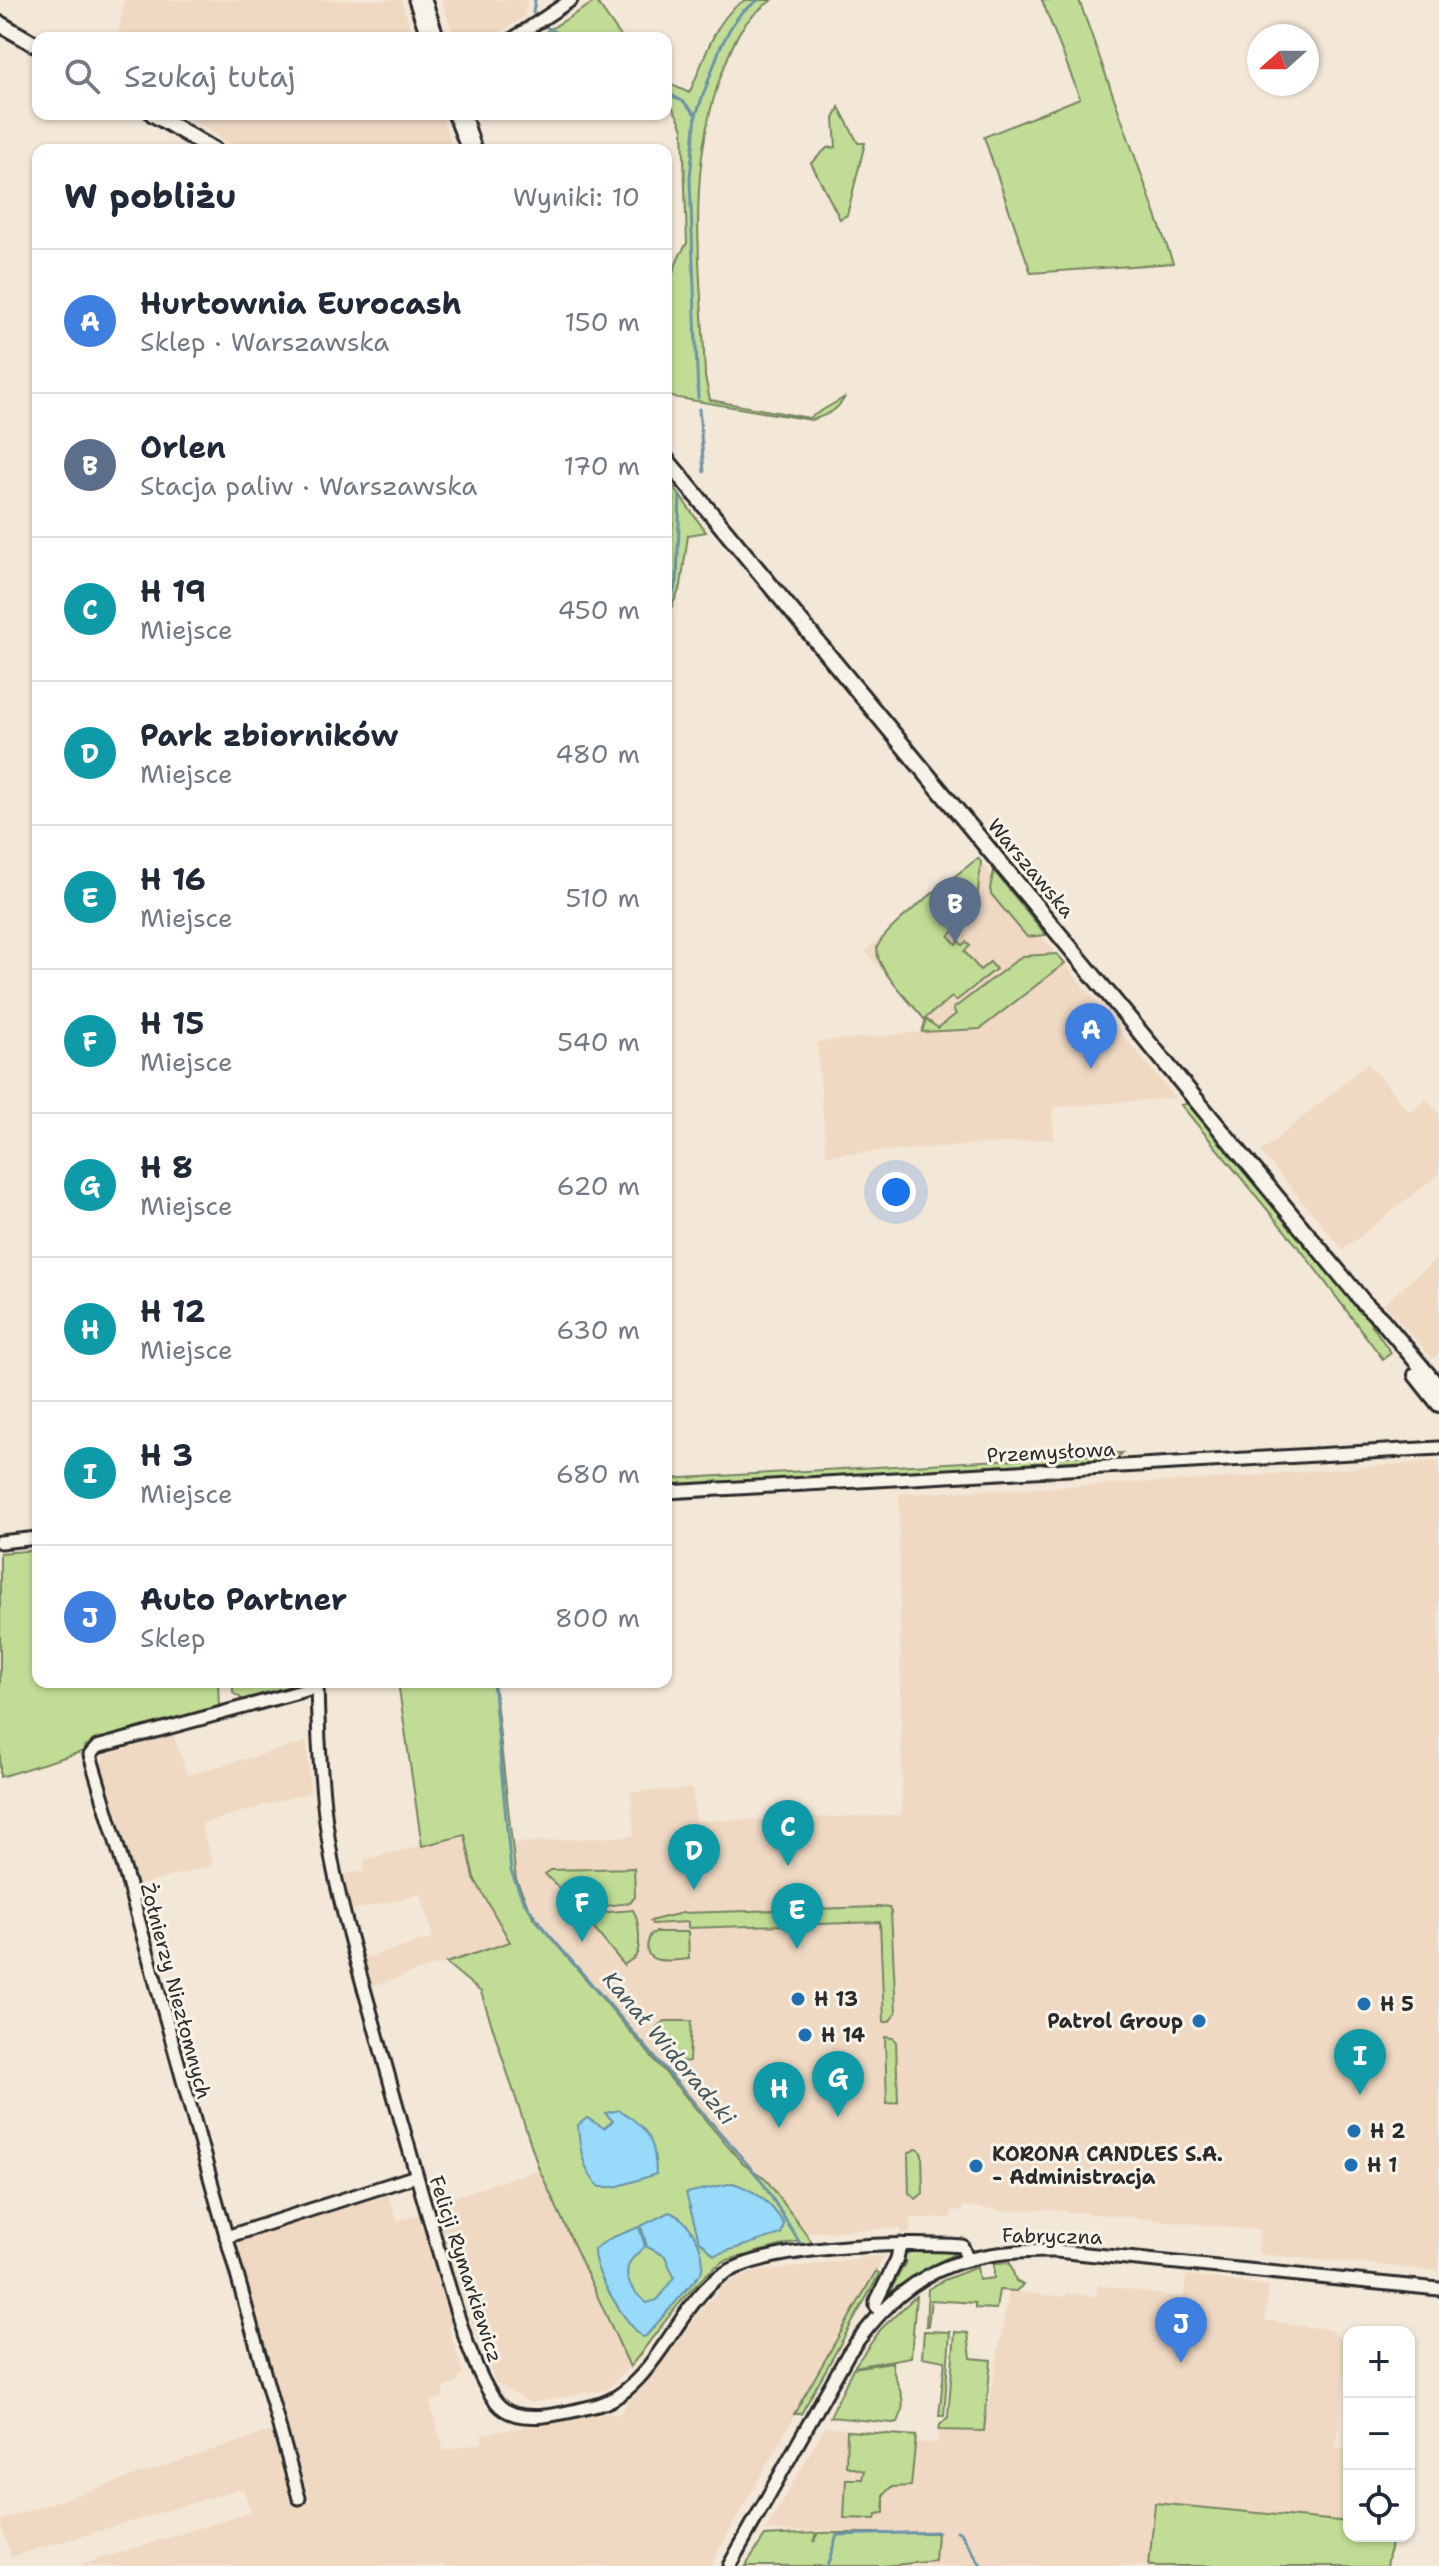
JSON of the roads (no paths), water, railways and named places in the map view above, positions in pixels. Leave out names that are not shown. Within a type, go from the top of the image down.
[{"type":"main road","points":[[0,24],[32,43]]},
{"type":"main road","points":[[163,120],[204,144]]},
{"type":"main road","name":"Warszawska","points":[[672,466],[1364,1303],[1439,1388]]},
{"type":"main road","name":"Warszawska","points":[[1364,1303],[1439,1404]]},
{"type":"street","points":[[415,0],[426,32]]},
{"type":"street","points":[[425,0],[436,32]]},
{"type":"street","points":[[523,32],[571,0]]},
{"type":"street","points":[[456,120],[466,144]]},
{"type":"street","points":[[466,120],[473,144]]},
{"type":"street","name":"Przemysłowa","points":[[672,1492],[1439,1448]]},
{"type":"street","points":[[0,1542],[32,1539]]},
{"type":"street","name":"Żołnierzy Niezłomnych","points":[[299,2498],[90,1755],[97,1747],[304,1688]]},
{"type":"street","name":"Felicji Rymarkiewicz","points":[[317,1688],[321,1778],[332,1861],[353,1950],[453,2301],[482,2376],[498,2404],[508,2412],[521,2416],[594,2406],[623,2393],[636,2381],[704,2291],[738,2266],[821,2250],[900,2244],[962,2246],[967,2258]]},
{"type":"street","points":[[226,2237],[416,2176]]},
{"type":"street","points":[[881,2311],[876,2302],[897,2259],[900,2244]]},
{"type":"street","name":"Fabryczna","points":[[729,2566],[848,2354],[881,2311],[915,2283],[945,2266],[999,2252],[1066,2252],[1439,2289]]},
{"type":"water","points":[[620,2110],[643,2129],[652,2143],[656,2174],[616,2187],[600,2187],[586,2167],[578,2125],[587,2118],[604,2128],[613,2121],[605,2113]]},
{"type":"water","points":[[733,2183],[763,2199],[784,2224],[781,2234],[714,2255],[699,2240],[686,2193]]},
{"type":"water","points":[[669,2212],[684,2222],[696,2237],[702,2256],[701,2273],[642,2337],[611,2296],[595,2259],[594,2249],[611,2238],[639,2227],[645,2246],[630,2262],[628,2280],[647,2303],[657,2300],[674,2277],[665,2256],[647,2247],[641,2226]]},
{"type":"waterway","points":[[533,13],[535,0]]},
{"type":"waterway","name":"Kanał Widoradzki","points":[[698,398],[690,178],[696,115],[720,48],[731,27],[741,13],[758,0]]},
{"type":"waterway","points":[[546,27],[556,32]]},
{"type":"waterway","points":[[672,95],[684,102],[696,115]]},
{"type":"waterway","name":"Kanał Widoradzki","points":[[699,409],[704,472]]},
{"type":"waterway","name":"Kanał Widoradzki","points":[[672,596],[677,581],[680,496]]},
{"type":"waterway","name":"Kanał Widoradzki","points":[[494,1688],[511,1871],[523,1900],[544,1929],[761,2180],[801,2245]]},
{"type":"waterway","points":[[957,2531],[981,2566]]},
{"type":"waterway","points":[[827,2566],[837,2535],[938,2532]]},
{"type":"place","name":"Orlen","points":[[955,943]]},
{"type":"place","name":"Hurtownia Eurocash","points":[[1091,1069]]},
{"type":"place","name":"H 19","points":[[788,1866]]},
{"type":"place","name":"Park zbiorników","points":[[694,1890]]},
{"type":"place","name":"H 15","points":[[582,1942]]},
{"type":"place","name":"H 16","points":[[797,1949]]},
{"type":"place","name":"H 13","points":[[798,1999]]},
{"type":"place","name":"H 5","points":[[1364,2004]]},
{"type":"place","name":"Patrol Group","points":[[1199,2021]]},
{"type":"place","name":"H 14","points":[[805,2035]]},
{"type":"place","name":"H 3","points":[[1360,2095]]},
{"type":"place","name":"H 8","points":[[838,2117]]},
{"type":"place","name":"H 12","points":[[779,2128]]},
{"type":"place","name":"H 2","points":[[1354,2131]]},
{"type":"place","name":"H 1","points":[[1351,2165]]},
{"type":"place","name":"KORONA CANDLES S.A. - Administracja","points":[[976,2166]]},
{"type":"place","name":"Auto Partner","points":[[1181,2363]]}]
